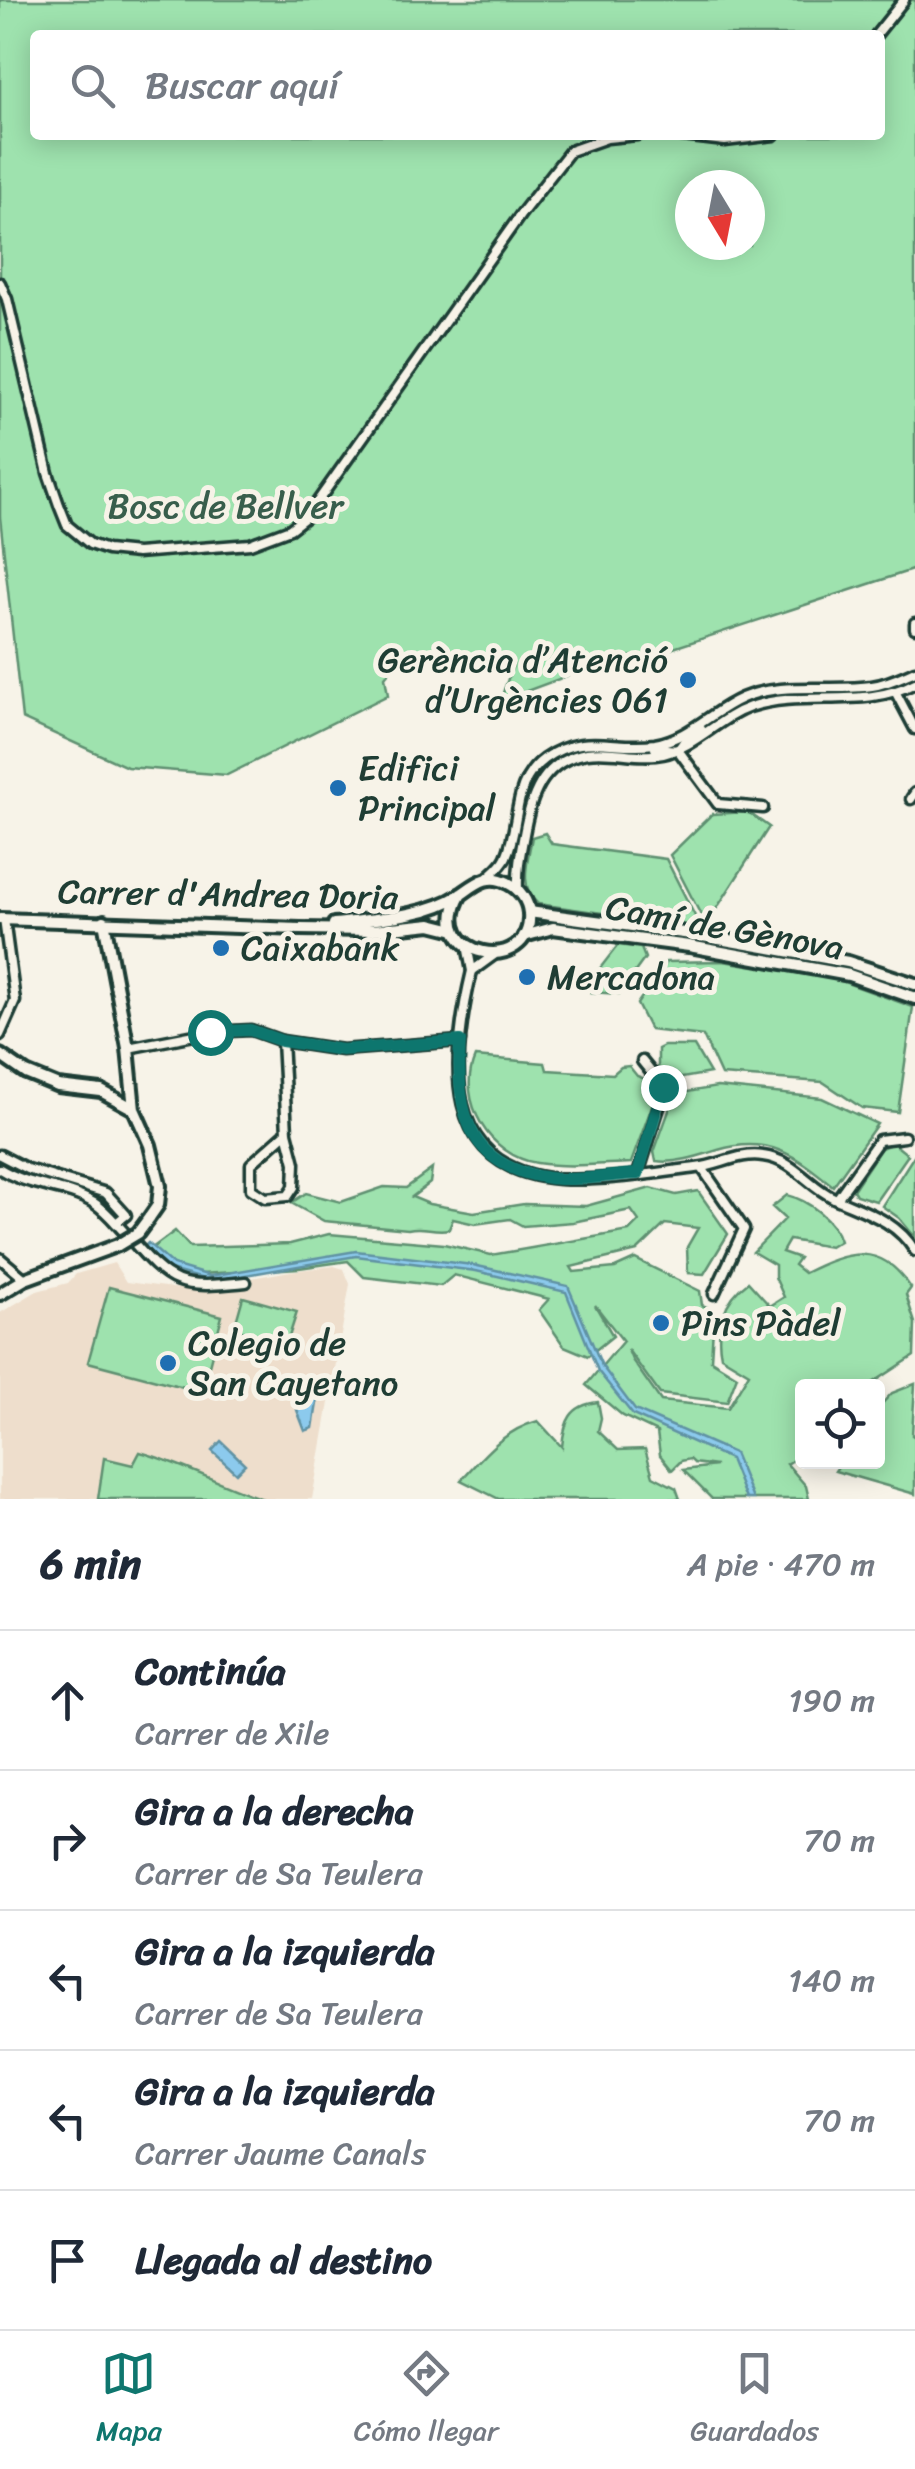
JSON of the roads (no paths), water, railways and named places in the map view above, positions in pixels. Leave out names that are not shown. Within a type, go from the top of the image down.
[{"type":"street","points":[[880,30],[904,0]]},
{"type":"street","points":[[0,283],[48,474],[67,524],[90,544],[107,550],[137,553],[250,544],[290,529],[308,515],[570,151],[601,140]]},
{"type":"street","points":[[300,930],[430,907],[486,879],[507,855],[517,801],[534,769],[566,747],[588,741],[636,745],[674,739],[743,697],[778,690],[858,687],[915,677]]},
{"type":"street","points":[[518,890],[519,858],[530,802],[551,768],[590,752],[648,756],[678,750],[748,708],[780,700],[896,693],[915,677]]},
{"type":"street","points":[[858,687],[866,692],[883,689],[896,693],[915,729]]},
{"type":"street","points":[[678,750],[685,740],[709,724],[710,718]]},
{"type":"street","points":[[636,745],[643,750],[678,750],[718,804],[762,808]]},
{"type":"street","points":[[460,894],[453,918],[455,930],[467,946],[482,954],[506,952],[524,936],[529,912],[518,890],[508,882],[486,879]]},
{"type":"street","name":"Camí de Gènova","points":[[529,912],[691,934],[848,962],[915,984]]},
{"type":"street","points":[[0,1036],[15,1001],[2,919]]},
{"type":"street","name":"Carrer d'Andrea Doria","points":[[2,919],[300,930],[373,930],[432,924],[455,930]]},
{"type":"street","points":[[0,1294],[26,1279],[138,1233],[158,1205],[160,1186],[150,1145],[134,1108],[128,1048],[104,922]]},
{"type":"street","name":"Camí de Gènova","points":[[524,936],[552,928],[689,946],[850,974],[915,998]]},
{"type":"street","points":[[467,946],[472,972],[460,1041],[458,1084],[463,1112],[472,1134],[506,1164],[527,1173],[561,1179],[702,1168],[741,1156],[760,1155],[777,1159],[823,1192],[892,1224],[915,1251]]},
{"type":"street","points":[[472,972],[494,954]]},
{"type":"street","points":[[128,1048],[210,1032],[250,1030],[282,1041],[342,1050],[460,1041]]},
{"type":"street","points":[[282,1041],[294,1187],[288,1196],[265,1198],[251,1189],[251,1164],[287,1132]]},
{"type":"street","points":[[0,1056],[26,1074],[58,1086],[100,1091],[134,1108]]},
{"type":"street","points":[[638,1174],[663,1096],[663,1087],[642,1061]]},
{"type":"street","points":[[837,1199],[880,1140],[904,1137]]},
{"type":"street","points":[[0,1155],[27,1169],[106,1193],[126,1215],[116,1223]]},
{"type":"street","points":[[702,1168],[744,1229],[714,1294]]},
{"type":"street","points":[[0,1169],[19,1179],[78,1195],[104,1210],[156,1267],[184,1285],[246,1282]]},
{"type":"street","points":[[0,1258],[26,1279]]},
{"type":"water","points":[[148,1243],[173,1265],[210,1276],[356,1251],[473,1265],[568,1286],[602,1366],[635,1410],[734,1453],[753,1499],[746,1499],[730,1459],[633,1415],[598,1371],[566,1292],[476,1271],[356,1256],[211,1281],[170,1270],[144,1247]]},
{"type":"water","points":[[314,1394],[318,1397],[313,1428],[305,1431],[297,1410]]},
{"type":"water","points":[[221,1441],[245,1464],[236,1473],[212,1451]]},
{"type":"place","name":"Gerència d’Atenció d’Urgències 061","points":[[688,680]]},
{"type":"place","name":"Edifici Principal","points":[[338,788]]},
{"type":"place","name":"Caixabank","points":[[221,948]]},
{"type":"place","name":"Mercadona","points":[[527,977]]},
{"type":"place","name":"Pins Pàdel","points":[[661,1323]]},
{"type":"place","name":"Colegio de San Cayetano","points":[[168,1363]]},
{"type":"park label","name":"Bosc de Bellver","points":[[225,506]]}]
